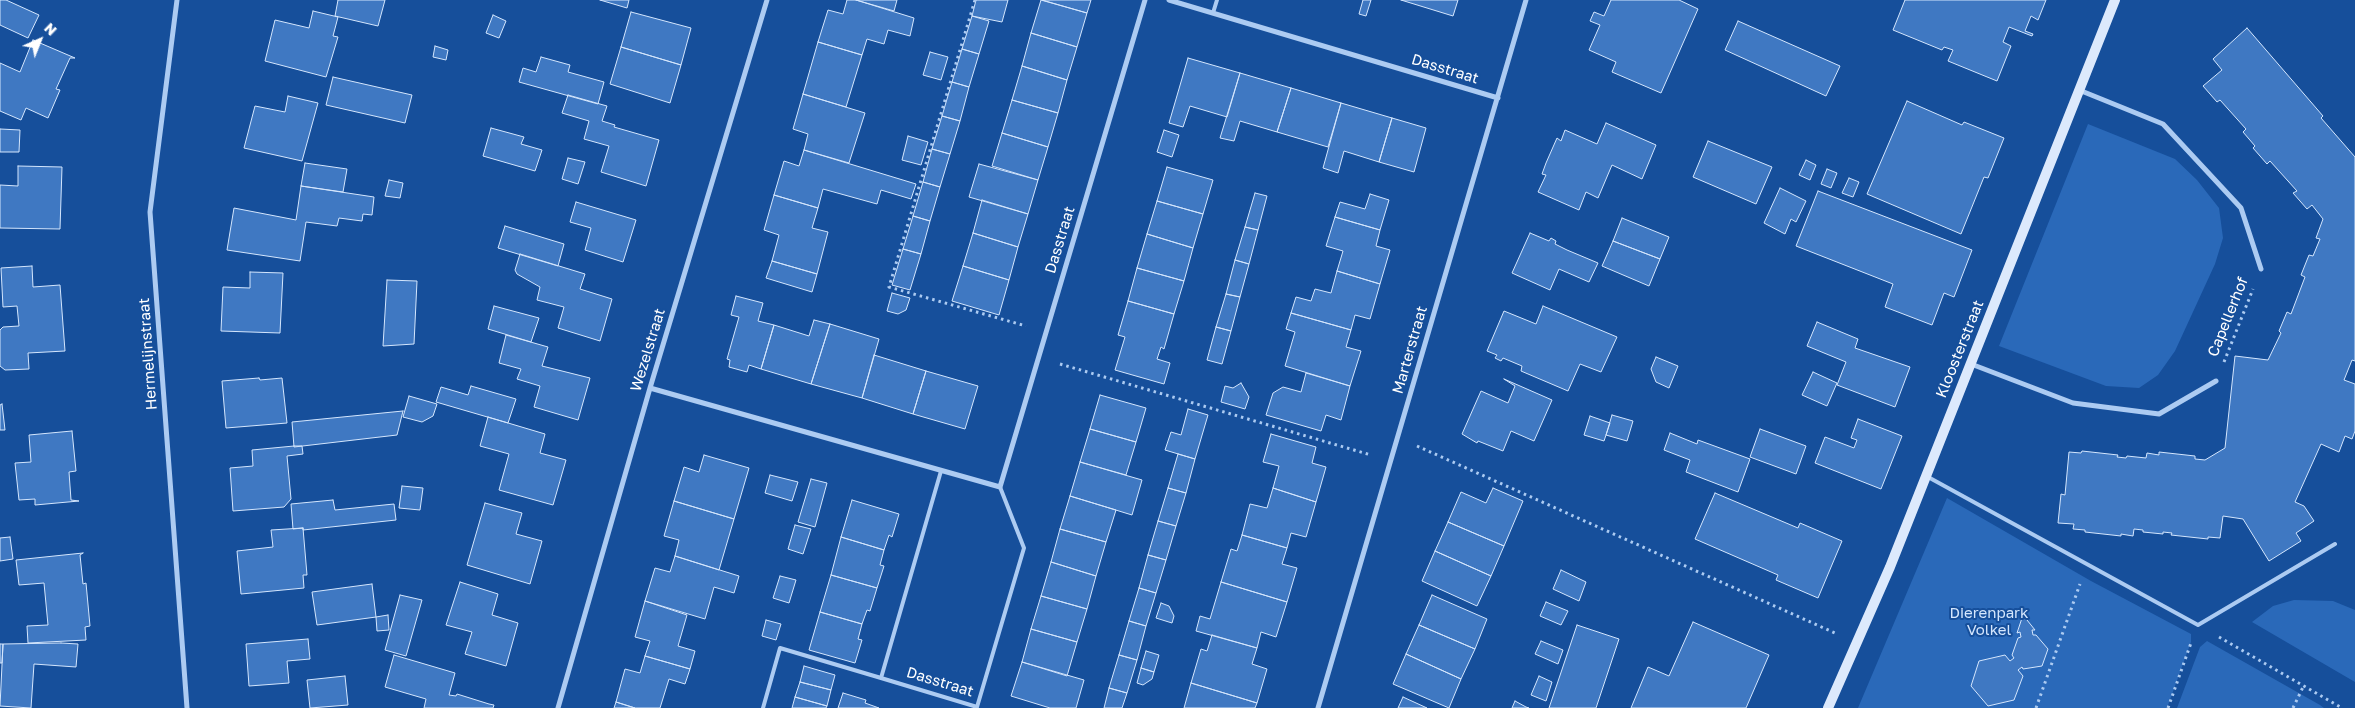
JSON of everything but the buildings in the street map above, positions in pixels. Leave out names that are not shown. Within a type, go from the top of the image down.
[{"type":"street","name":"Hermelijnstraat","points":[[177,0],[150,212],[187,708]]},
{"type":"street","name":"Wezelstraat","points":[[558,708],[650,388],[767,0]]},
{"type":"street","name":"Dasstraat","points":[[1000,487],[1145,0]]},
{"type":"street","name":"Dasstraat","points":[[1169,0],[1498,98]]},
{"type":"street","name":"Marterstraat","points":[[1318,708],[1526,0]]},
{"type":"street","name":"Kloosterstraat","points":[[1828,708],[1926,476],[2115,0]]},
{"type":"street","name":"Capellerhof","points":[[2079,90],[2163,124],[2242,208],[2261,268]]},
{"type":"street","name":"Capellerhof","points":[[1970,364],[2072,404],[2160,414],[2216,381]]},
{"type":"street","points":[[650,388],[1000,487]]},
{"type":"lane","points":[[1213,13],[1216,0]]},
{"type":"lane","points":[[763,708],[780,648],[881,678],[941,471]]},
{"type":"lane","points":[[1926,476],[2198,625],[2335,544]]},
{"type":"lane","name":"Dasstraat","points":[[881,678],[978,706],[1024,548],[1000,487]]},
{"type":"path","points":[[975,0],[889,287],[1046,331]]},
{"type":"path","name":"Capellerhof","points":[[2216,381],[2261,268]]},
{"type":"path","points":[[1038,357],[1391,461]]},
{"type":"path","points":[[1398,437],[1857,643]]},
{"type":"path","points":[[2036,708],[2087,564]]},
{"type":"path","points":[[2168,708],[2198,625],[2342,708]]},
{"type":"path","points":[[2293,708],[2304,685]]},
{"type":"green space","points":[[2088,124],[2175,159],[2197,180],[2219,208],[2223,238],[2215,264],[2175,351],[2158,375],[2139,388],[2106,386],[1999,346]]},
{"type":"green space","name":"Dierenpark Volkel","points":[[1947,498],[2091,581],[2191,634],[2191,642],[2167,708],[1858,708]]},
{"type":"green space","points":[[2294,600],[2333,601],[2355,610],[2355,682],[2252,622],[2273,606]]},
{"type":"green space","points":[[2207,641],[2324,708],[2177,708],[2200,647]]}]
